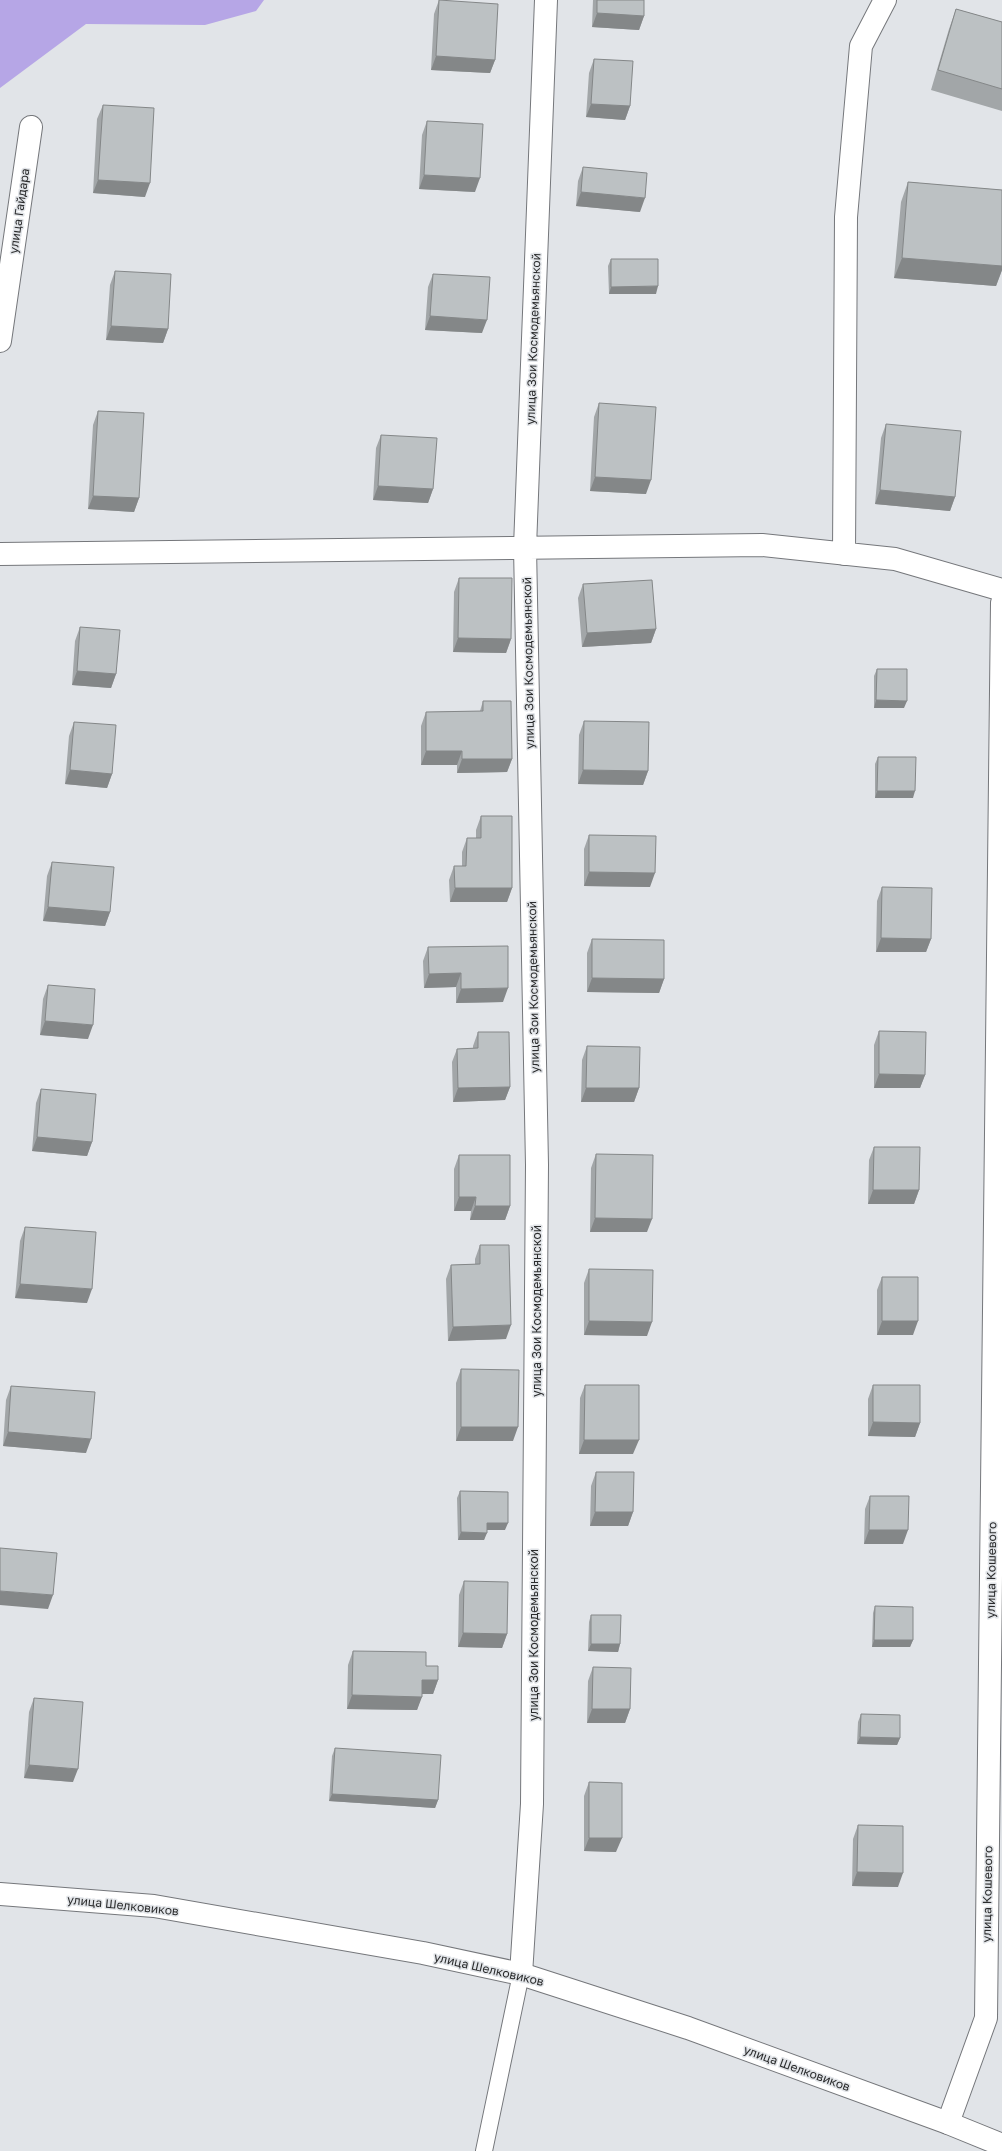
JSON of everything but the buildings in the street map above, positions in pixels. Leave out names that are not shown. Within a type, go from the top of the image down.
[{"type":"street","name":"улица Зои Космодемьянской","points":[[521,1974],[532,1804],[537,1165],[525,547],[546,0]]},
{"type":"street","points":[[844,554],[846,217],[861,46],[885,0]]},
{"type":"street","name":"улица Гайдара","points":[[0,341],[31,127]]},
{"type":"street","points":[[0,554],[762,545],[895,558],[1002,590]]},
{"type":"street","name":"улица Кошевого","points":[[948,2123],[986,2018],[1002,603]]},
{"type":"street","name":"улица Шелковиков","points":[[0,1894],[154,1906],[423,1953],[521,1974],[688,2028],[948,2123],[1002,2145]]},
{"type":"lane","points":[[484,2151],[521,1974]]},
{"type":"shaded area","points":[[0,0],[264,0],[256,11],[205,25],[86,24],[0,88]]}]
